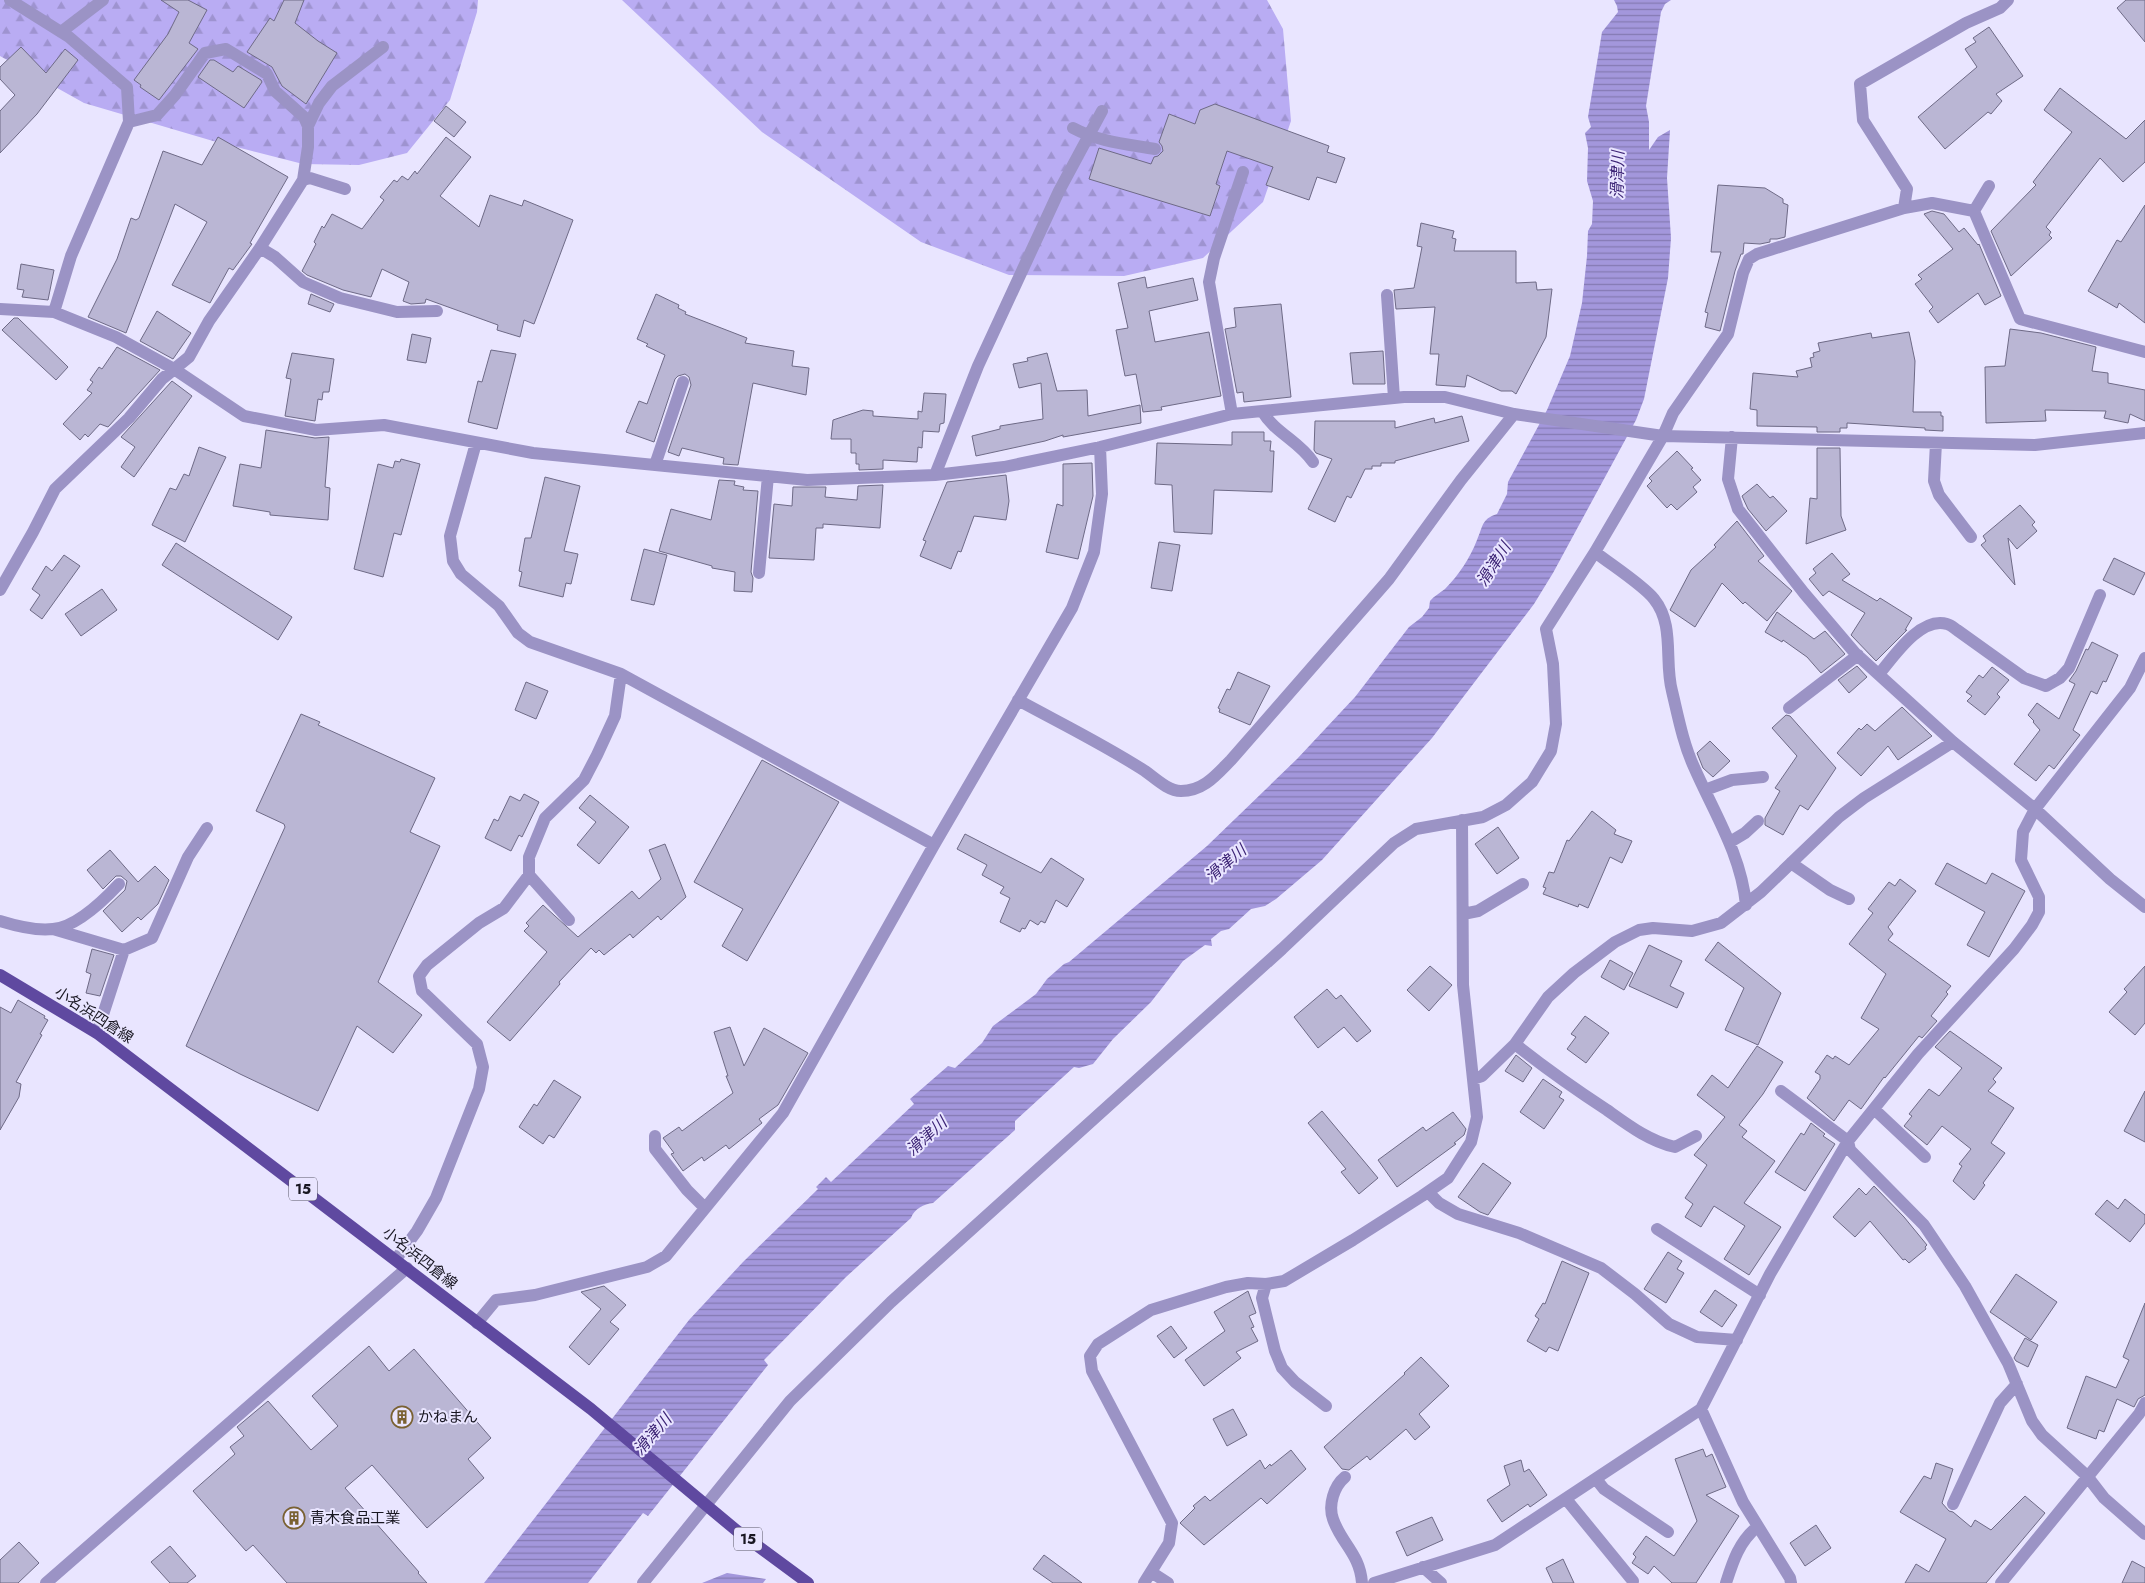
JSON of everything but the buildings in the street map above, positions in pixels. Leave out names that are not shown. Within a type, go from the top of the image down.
[{"type":"main road","name":"小名浜四倉線","points":[[0,975],[97,1033],[408,1268],[598,1415],[705,1505],[808,1583]]},
{"type":"street","points":[[10,0],[61,32],[127,87],[129,122],[72,256],[54,312]]},
{"type":"street","points":[[61,32],[103,0]]},
{"type":"street","points":[[1904,208],[1907,189],[1863,120],[1860,84],[1966,23],[2000,8],[2008,0]]},
{"type":"street","points":[[0,590],[33,532],[55,488],[129,418],[162,379],[189,357],[209,321],[260,248],[303,180],[308,147],[308,126],[318,103],[332,86],[383,47]]},
{"type":"street","points":[[129,122],[157,115],[175,95],[205,53],[226,48],[267,74],[275,90],[304,117],[308,126]]},
{"type":"street","points":[[935,475],[978,366],[1059,191],[1102,111]]},
{"type":"street","points":[[1073,128],[1088,136],[1155,149]]},
{"type":"street","points":[[1232,414],[1209,282],[1214,258],[1243,172]]},
{"type":"street","points":[[303,180],[310,178],[345,190]]},
{"type":"street","points":[[1974,211],[1989,186]]},
{"type":"street","points":[[643,1583],[790,1400],[891,1302],[1282,948],[1394,843],[1416,830],[1483,817],[1506,805],[1532,782],[1551,751],[1556,724],[1553,664],[1546,629],[1595,552],[1659,435],[1728,334],[1743,272],[1749,259],[1757,254],[1904,208],[1932,203],[1974,211]]},
{"type":"street","points":[[1974,211],[2020,319],[2145,352]]},
{"type":"street","points":[[260,248],[275,257],[303,282],[340,298],[397,312],[437,311]]},
{"type":"street","points":[[1387,295],[1394,398]]},
{"type":"street","points":[[0,309],[54,312],[116,337],[174,369],[244,416],[316,430],[384,425],[533,454],[807,480],[935,475],[1004,467],[1100,447],[1232,414],[1394,398],[1446,397],[1518,414],[1659,435],[2035,445],[2145,433]]},
{"type":"street","points":[[654,465],[683,382]]},
{"type":"street","points":[[1262,412],[1269,423],[1305,450],[1313,462]]},
{"type":"street","points":[[1018,700],[1129,761],[1168,787],[1180,791],[1198,789],[1211,780],[1231,760],[1389,579],[1461,480],[1518,414]]},
{"type":"street","points":[[1732,437],[1728,479],[1738,509],[1804,593],[1858,655],[1880,673],[1953,742],[2035,809],[2110,879],[2145,907]]},
{"type":"street","points":[[476,442],[450,536],[453,561],[461,574],[499,606],[518,634],[530,642],[621,674],[934,845]]},
{"type":"street","points":[[1936,442],[1934,481],[1936,488],[1939,495],[1971,537]]},
{"type":"street","points":[[477,1323],[496,1300],[536,1295],[647,1267],[666,1256],[783,1113],[934,845],[1072,608],[1094,552],[1102,494],[1100,447]]},
{"type":"street","points":[[759,573],[768,476]]},
{"type":"street","points":[[1595,552],[1655,599],[1661,612],[1669,638],[1671,687],[1680,724],[1693,766],[1730,842],[1744,884],[1746,905]]},
{"type":"street","points":[[1880,673],[1905,643],[1922,628],[1938,623],[1947,624],[2024,678],[2046,686],[2060,678],[2068,668],[2100,594]]},
{"type":"street","points":[[1789,708],[1858,655]]},
{"type":"street","points":[[1374,1583],[1495,1545],[1701,1409],[1738,1340],[1770,1274],[1848,1141],[1918,1054],[2014,949],[2032,925],[2039,912],[2039,897],[2021,860],[2023,832],[2035,809],[2130,688],[2145,658]]},
{"type":"street","points":[[396,1259],[418,1231],[436,1198],[479,1089],[483,1067],[477,1044],[422,991],[419,976],[427,965],[472,929],[504,908],[529,875],[529,858],[545,818],[584,780],[605,739],[615,716],[621,674]]},
{"type":"street","points":[[1473,1079],[1482,1076],[1515,1044],[1548,997],[1574,973],[1615,942],[1639,930],[1653,928],[1692,930],[1721,923],[1746,905],[1838,817],[1864,798],[1953,742]]},
{"type":"street","points":[[1705,790],[1732,780],[1763,777]]},
{"type":"street","points":[[1168,1583],[1148,1578],[1169,1543],[1172,1523],[1168,1512],[1092,1371],[1090,1356],[1098,1344],[1151,1310],[1226,1287],[1248,1283],[1266,1284],[1284,1281],[1353,1240],[1448,1178],[1471,1142],[1477,1117],[1463,985],[1462,820]]},
{"type":"street","points":[[1730,842],[1745,833],[1758,821]]},
{"type":"street","points":[[0,921],[31,928],[53,929],[124,950],[152,938],[188,857],[207,828]]},
{"type":"street","points":[[1791,863],[1830,890],[1849,899]]},
{"type":"street","points":[[529,875],[570,920]]},
{"type":"street","points":[[53,929],[68,925],[92,909],[108,896],[118,884]]},
{"type":"street","points":[[1463,914],[1478,911],[1524,884]]},
{"type":"street","points":[[97,1033],[124,950]]},
{"type":"street","points":[[1515,1044],[1553,1074],[1643,1135],[1662,1144],[1675,1147],[1696,1136]]},
{"type":"street","points":[[1781,1091],[1848,1141],[1850,1150],[1929,1233],[1965,1286],[2008,1364],[2032,1420],[2042,1435],[2087,1476],[2104,1498],[2145,1533]]},
{"type":"street","points":[[1874,1109],[1925,1158]]},
{"type":"street","points":[[655,1136],[656,1149],[687,1190],[705,1208]]},
{"type":"street","points":[[1428,1192],[1439,1203],[1458,1214],[1519,1233],[1601,1268],[1635,1294],[1669,1324],[1697,1336],[1738,1340]]},
{"type":"street","points":[[1657,1229],[1760,1295]]},
{"type":"street","points":[[46,1583],[408,1268]]},
{"type":"street","points":[[1266,1284],[1262,1298],[1274,1350],[1282,1368],[1295,1382],[1326,1406]]},
{"type":"street","points":[[1953,1504],[2000,1403],[2017,1384]]},
{"type":"street","points":[[2001,1583],[2139,1414],[2145,1403]]},
{"type":"street","points":[[1701,1409],[1743,1502],[1790,1578],[1791,1583]]},
{"type":"street","points":[[1345,1477],[1338,1483],[1334,1494],[1333,1520],[1354,1556],[1361,1572],[1362,1583]]},
{"type":"street","points":[[1596,1479],[1604,1489],[1668,1532]]},
{"type":"street","points":[[1566,1499],[1633,1581]]},
{"type":"street","points":[[1726,1583],[1734,1556],[1747,1536],[1757,1527]]},
{"type":"street","points":[[1423,1567],[1441,1583]]},
{"type":"green space","points":[[0,0],[478,0],[477,12],[450,100],[407,153],[359,165],[303,164],[213,141],[84,103],[0,56]]},
{"type":"green space","points":[[622,0],[1267,0],[1283,29],[1291,121],[1263,202],[1203,258],[1124,276],[1009,275],[921,242],[762,132]]},
{"type":"water","name":"滑津川","points":[[1614,0],[1671,0],[1665,4],[1661,12],[1646,106],[1649,122],[1649,150],[1658,137],[1670,130],[1667,178],[1671,238],[1668,278],[1644,399],[1636,420],[1553,573],[1534,604],[1432,738],[1322,860],[1276,899],[1265,906],[1251,909],[1229,929],[1221,931],[1211,939],[1212,946],[1205,945],[1183,961],[1151,1002],[1113,1039],[1093,1064],[1079,1068],[1074,1067],[1015,1121],[1015,1130],[933,1203],[926,1204],[917,1210],[911,1218],[846,1277],[764,1360],[768,1365],[648,1516],[643,1513],[588,1583],[484,1583],[689,1320],[743,1262],[818,1189],[816,1187],[826,1177],[831,1182],[914,1104],[910,1099],[948,1066],[955,1068],[982,1043],[993,1026],[1036,994],[1047,979],[1064,964],[1069,962],[1207,846],[1297,759],[1355,697],[1409,627],[1422,617],[1429,608],[1430,601],[1450,584],[1464,566],[1483,524],[1488,518],[1497,514],[1507,494],[1508,482],[1547,410],[1570,356],[1582,303],[1588,231],[1592,224],[1593,201],[1587,181],[1588,148],[1585,133],[1591,127],[1588,117],[1602,32],[1618,12]]},
{"type":"water","points":[[727,1573],[766,1579],[763,1583],[702,1583]]},
{"type":"place","name":"かねまん","points":[[402,1417]]},
{"type":"place","name":"青木食品工業","points":[[294,1518]]}]
